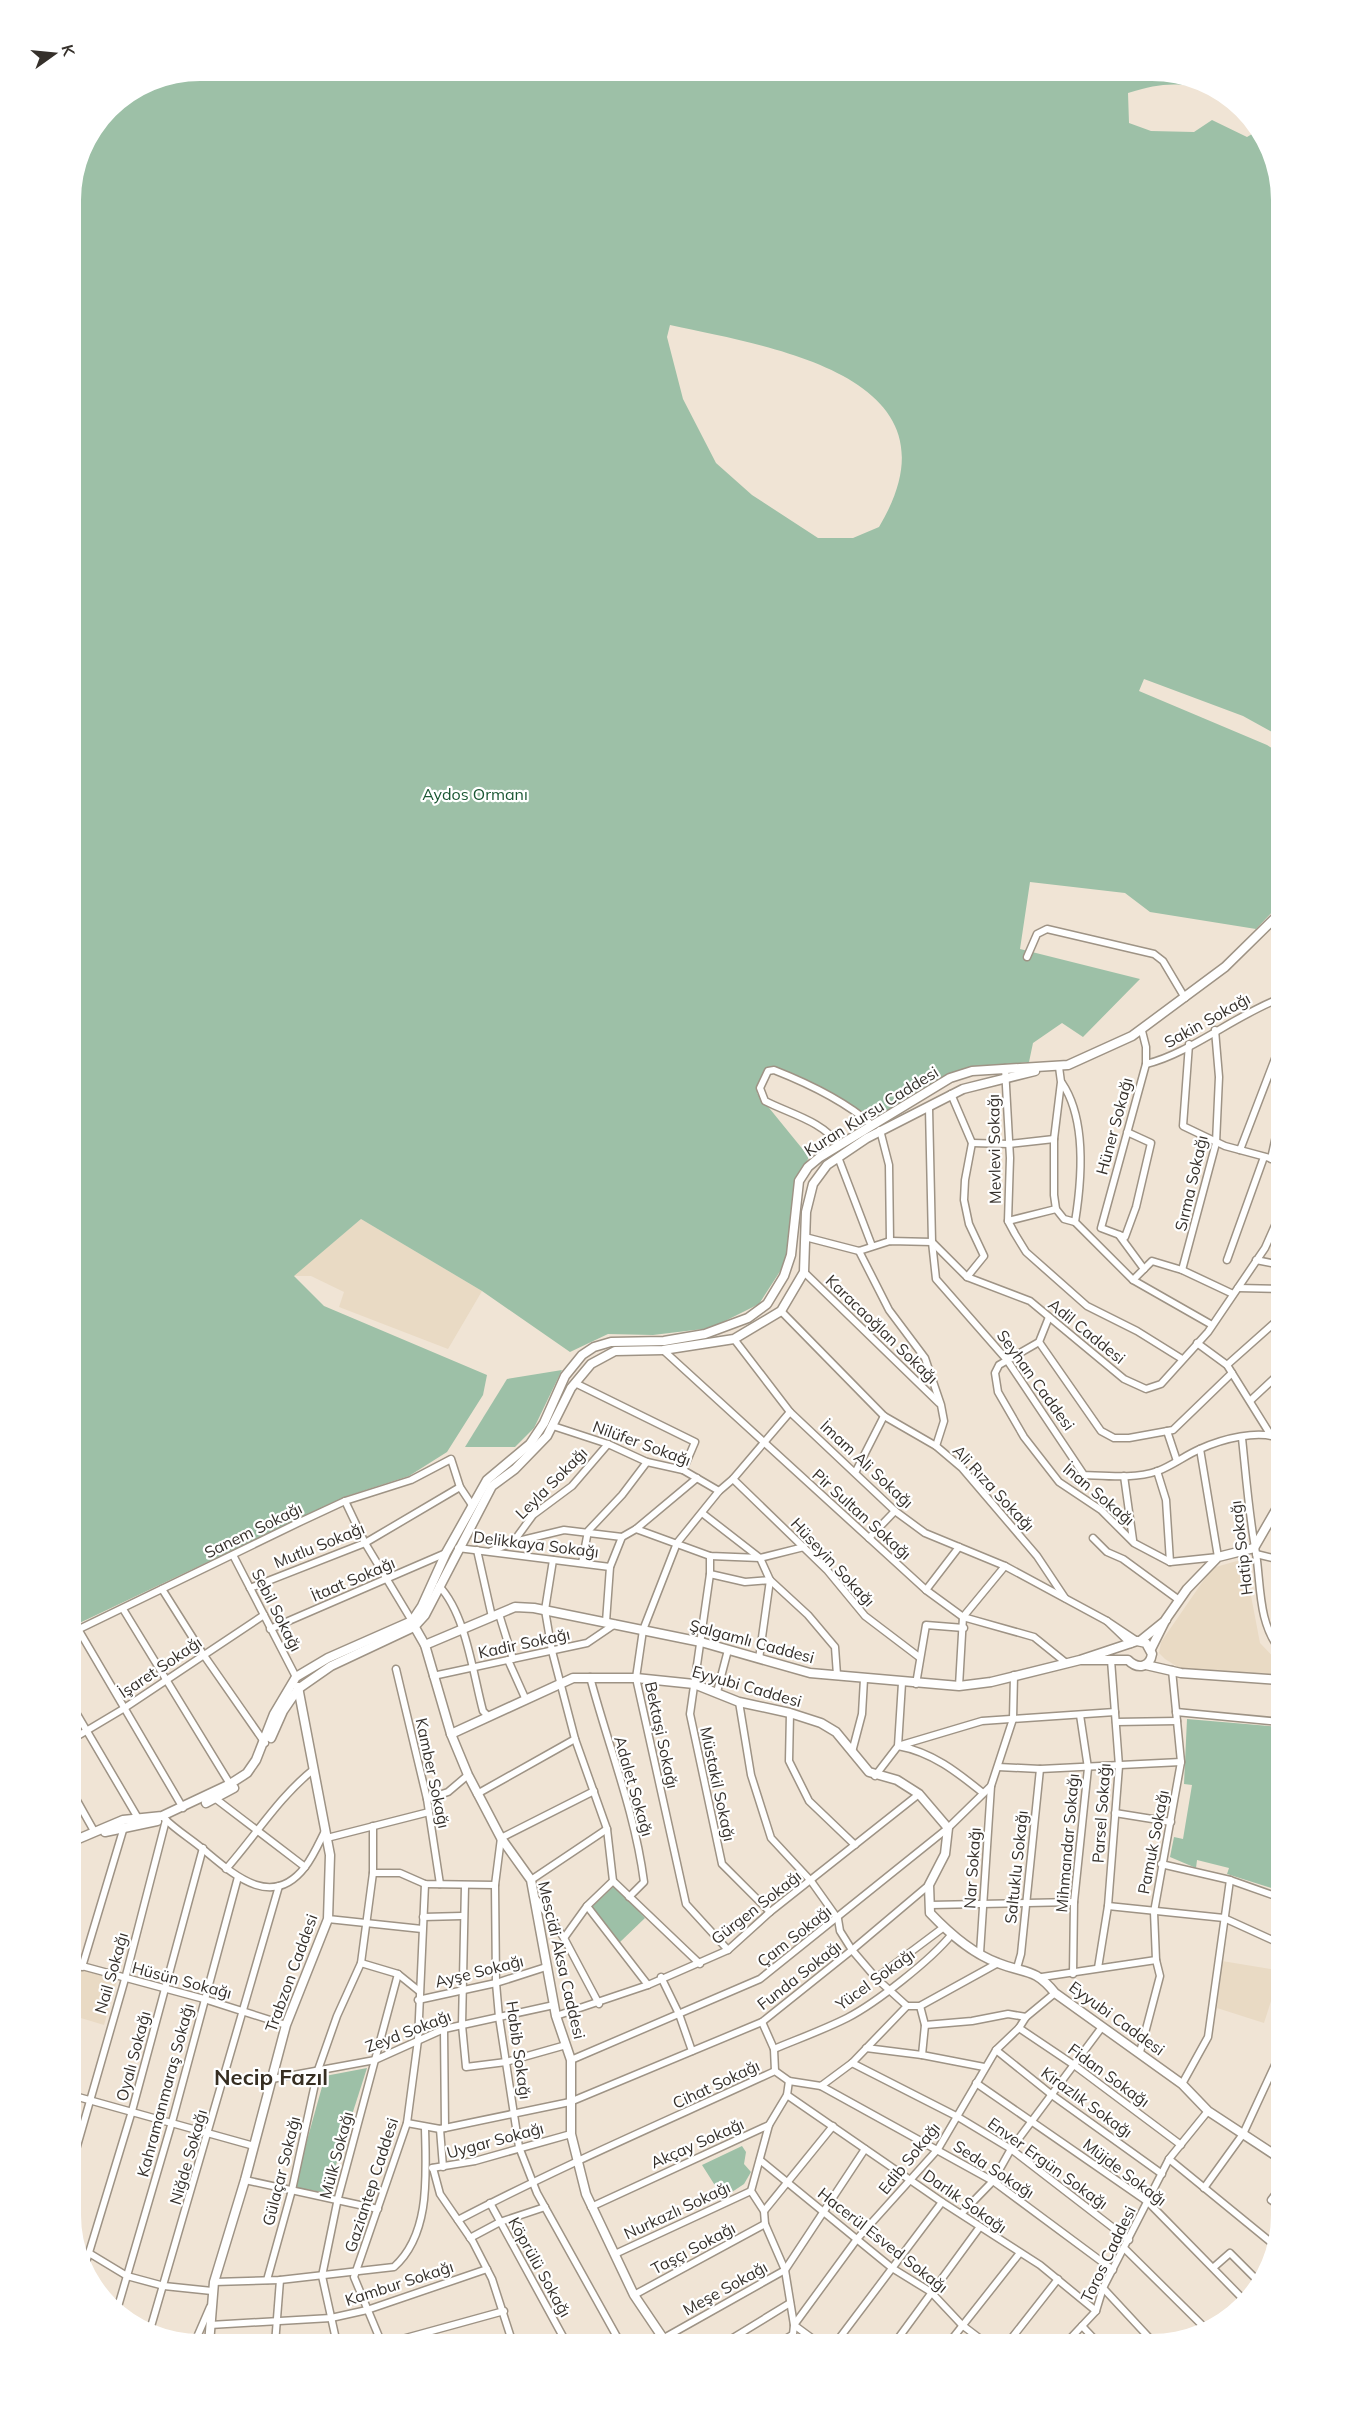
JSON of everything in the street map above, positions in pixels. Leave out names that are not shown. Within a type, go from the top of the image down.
[{"type":"main road","name":"Kuran Kursu Caddesi","points":[[81,1837],[123,1820],[164,1818],[230,1784],[247,1773],[265,1743],[274,1714],[296,1677],[328,1658],[413,1624],[446,1553],[487,1479],[530,1444],[544,1423],[565,1376],[582,1355],[594,1347],[611,1342],[664,1341],[705,1334],[748,1318],[767,1304],[784,1276],[791,1255],[795,1199],[799,1181],[808,1167],[838,1145],[950,1078],[972,1071],[1059,1066],[1088,1057],[1142,1031],[1225,967],[1271,924]]},
{"type":"main road","name":"Kuran Kursu Caddesi","points":[[81,1843],[108,1830],[164,1818],[216,1799],[250,1776],[283,1711],[298,1689],[331,1666],[413,1624],[425,1615],[492,1486],[515,1469],[553,1426],[575,1383],[591,1364],[615,1351],[663,1350],[734,1339],[781,1311],[804,1272],[806,1212],[813,1184],[827,1165],[880,1130],[929,1108],[951,1094],[1044,1068]]},
{"type":"main road","points":[[544,1423],[553,1426]]},
{"type":"main road","points":[[1146,1665],[1166,1619],[1179,1600],[1218,1557],[1255,1551],[1271,1520]]},
{"type":"main road","name":"Şalgamlı Caddesi","points":[[425,1645],[515,1607],[545,1610],[699,1641],[810,1673],[902,1683],[959,1686],[1080,1660]]},
{"type":"main road","points":[[1128,1660],[1127,1653],[1134,1643],[1166,1619]]},
{"type":"main road","name":"Mescidi Aksa Caddesi","points":[[413,1624],[425,1645],[451,1734],[468,1775],[501,1838],[531,1880],[556,2016],[571,2060],[571,2134],[578,2163],[591,2207],[634,2295],[661,2334]]},
{"type":"main road","points":[[1080,1660],[1134,1643],[1146,1642],[1172,1670]]},
{"type":"main road","points":[[1080,1660],[1128,1660],[1134,1665],[1146,1665],[1181,1673],[1271,1679]]},
{"type":"main road","name":"Trabzon Caddesi","points":[[210,2334],[213,2287],[245,2180],[286,2025],[328,1919],[330,1888],[326,1834],[296,1677]]},
{"type":"main road","name":"Eyyubi Caddesi","points":[[451,1734],[573,1678],[636,1678],[694,1684],[739,1702],[790,1713],[821,1723],[836,1732],[851,1754],[875,1776],[897,1780],[919,1794],[948,1828]]},
{"type":"main road","points":[[929,1885],[945,1854],[948,1828]]},
{"type":"main road","name":"Eyyubi Caddesi","points":[[929,1885],[930,1913],[952,1934],[998,1963],[1042,1977],[1055,1992],[1182,2084],[1208,2111],[1271,2151]]},
{"type":"street","points":[[1028,957],[1036,934],[1047,929],[1148,951],[1162,961],[1185,998]]},
{"type":"street","name":"Sakin Sokağı","points":[[1146,1064],[1162,1061],[1215,1030],[1271,1003]]},
{"type":"street","name":"Sırma Sokağı","points":[[1182,1270],[1216,1143],[1219,1077],[1215,1030]]},
{"type":"street","name":"Hüner Sokağı","points":[[1118,1233],[1101,1228],[1146,1064],[1146,1047],[1142,1031]]},
{"type":"street","points":[[1189,1044],[1182,1126],[1216,1143],[1271,1159]]},
{"type":"street","points":[[1059,1066],[1061,1082],[1054,1139],[1056,1209],[1064,1219],[1076,1222],[1133,1280],[1212,1325]]},
{"type":"street","name":"Mevlevi Sokağı","points":[[1005,1068],[1009,1144],[1008,1221],[1026,1252],[1087,1306],[1137,1331],[1182,1359]]},
{"type":"street","points":[[1240,1150],[1271,1069]]},
{"type":"street","points":[[838,1145],[833,1137],[816,1126],[765,1101],[760,1088],[768,1071],[774,1070],[804,1083],[861,1115],[872,1125]]},
{"type":"street","points":[[1061,1082],[1072,1098],[1077,1122],[1080,1195],[1076,1222]]},
{"type":"street","points":[[951,1094],[972,1143],[964,1180],[964,1200],[969,1224],[984,1256],[967,1277]]},
{"type":"street","name":"Seyhan Caddesi","points":[[929,1108],[932,1242],[936,1279],[1007,1360],[1084,1475],[1124,1476],[1157,1471],[1200,1449],[1242,1438],[1270,1434]]},
{"type":"street","points":[[880,1130],[889,1165],[890,1241]]},
{"type":"street","points":[[1118,1233],[1125,1237],[1136,1207],[1151,1143],[1127,1132]]},
{"type":"street","points":[[972,1143],[1009,1144],[1054,1139]]},
{"type":"street","points":[[1227,1260],[1271,1145]]},
{"type":"street","points":[[838,1157],[872,1246]]},
{"type":"street","points":[[1008,1221],[1056,1209]]},
{"type":"street","points":[[1118,1233],[1144,1269]]},
{"type":"street","name":"Adil Caddesi","points":[[932,1242],[967,1277],[1030,1301],[1124,1379],[1146,1389],[1161,1384],[1212,1325],[1257,1260],[1271,1234]]},
{"type":"street","points":[[805,1237],[859,1251],[890,1241],[932,1242]]},
{"type":"street","points":[[859,1251],[889,1310],[925,1358],[942,1406],[944,1421],[936,1446]]},
{"type":"street","points":[[1257,1260],[1271,1263]]},
{"type":"street","points":[[1133,1280],[1152,1261],[1236,1291],[1271,1289]]},
{"type":"street","name":"Karacaoğlan Sokağı","points":[[804,1272],[942,1406]]},
{"type":"street","name":"Ali Rıza Sokağı","points":[[781,1311],[884,1416],[936,1446],[962,1468],[1037,1556],[1066,1601]]},
{"type":"street","points":[[1007,1360],[1040,1342],[1049,1317]]},
{"type":"street","points":[[1227,1365],[1271,1326]]},
{"type":"street","name":"İmam Ali Sokağı","points":[[734,1339],[790,1412],[856,1471],[895,1511],[925,1533],[1005,1566],[1066,1601],[1107,1621],[1134,1643]]},
{"type":"street","points":[[1040,1342],[1101,1431],[1114,1438],[1173,1430],[1232,1373]]},
{"type":"street","points":[[1197,1343],[1227,1365],[1251,1400],[1270,1434]]},
{"type":"street","name":"Pir Sultan Sokağı","points":[[663,1350],[926,1590],[963,1617],[1034,1637],[1065,1662]]},
{"type":"street","name":"İnan Sokağı","points":[[1007,1360],[999,1365],[995,1373],[998,1392],[1024,1437],[1059,1482],[1101,1510],[1133,1540],[1170,1562]]},
{"type":"street","points":[[1251,1400],[1271,1381]]},
{"type":"street","points":[[575,1383],[695,1442],[683,1470]]},
{"type":"street","name":"Bektaşi Sokağı","points":[[728,1950],[686,1904],[636,1678],[643,1630],[677,1543],[719,1491],[733,1479],[762,1442],[790,1412]]},
{"type":"street","points":[[856,1471],[884,1416]]},
{"type":"street","name":"Nilüfer Sokağı","points":[[553,1426],[608,1444],[647,1462],[683,1470],[719,1491]]},
{"type":"street","points":[[1167,1431],[1177,1461]]},
{"type":"street","name":"Hatip Sokağı","points":[[1242,1438],[1257,1584],[1264,1616],[1271,1634]]},
{"type":"street","name":"Leyla Sokağı","points":[[514,1542],[533,1515],[572,1486],[608,1444]]},
{"type":"street","points":[[1157,1471],[1166,1500],[1170,1562],[1218,1557],[1200,1449]]},
{"type":"street","name":"Sanem Sokağı","points":[[81,1628],[345,1501],[411,1480],[451,1459],[460,1487]]},
{"type":"street","points":[[582,1563],[588,1531],[622,1496],[647,1462]]},
{"type":"street","points":[[1124,1476],[1133,1540]]},
{"type":"street","points":[[606,1622],[610,1567],[622,1537],[636,1529],[697,1478]]},
{"type":"street","name":"Hüseyin Sokağı","points":[[733,1479],[827,1570],[865,1616],[920,1657]]},
{"type":"street","points":[[460,1487],[472,1505]]},
{"type":"street","name":"Mutlu Sokağı","points":[[250,1588],[365,1543],[460,1487]]},
{"type":"street","points":[[345,1501],[365,1543],[413,1624]]},
{"type":"street","points":[[869,1538],[895,1511]]},
{"type":"street","points":[[702,1513],[760,1557],[770,1580],[793,1599],[835,1647],[837,1675]]},
{"type":"street","points":[[636,1529],[710,1556],[760,1557],[804,1547]]},
{"type":"street","points":[[489,1552],[514,1542],[564,1530],[588,1531],[622,1537]]},
{"type":"street","points":[[1093,1538],[1107,1552],[1123,1558],[1179,1600]]},
{"type":"street","points":[[926,1590],[959,1547]]},
{"type":"street","name":"Delikkaya Sokağı","points":[[458,1548],[610,1567]]},
{"type":"street","points":[[477,1550],[496,1616],[526,1700]]},
{"type":"street","points":[[1255,1551],[1271,1557]]},
{"type":"street","name":"İtaat Sokağı","points":[[270,1629],[446,1553]]},
{"type":"street","name":"Sebil Sokağı","points":[[233,1555],[296,1677]]},
{"type":"street","name":"Müstakil Sokağı","points":[[710,1556],[711,1574],[699,1641],[690,1714],[722,1864],[770,1912]]},
{"type":"street","points":[[553,1560],[545,1610],[552,1651],[575,1739],[607,1829],[613,1881],[700,1964]]},
{"type":"street","points":[[959,1686],[963,1617],[1005,1566]]},
{"type":"street","points":[[711,1574],[745,1582],[770,1580]]},
{"type":"street","points":[[759,1659],[770,1580]]},
{"type":"street","points":[[439,1586],[451,1602],[462,1629],[483,1711],[488,1716]]},
{"type":"street","points":[[162,1589],[203,1654],[265,1743]]},
{"type":"street","points":[[123,1609],[230,1784]]},
{"type":"street","name":"İşaret Sokağı","points":[[81,1734],[166,1681],[264,1615]]},
{"type":"street","name":"Kadir Sokağı","points":[[433,1676],[587,1642],[615,1624]]},
{"type":"street","points":[[916,1684],[926,1624],[964,1628]]},
{"type":"street","points":[[81,1634],[183,1808]]},
{"type":"street","points":[[717,1692],[728,1650]]},
{"type":"street","name":"Parsel Sokağı","points":[[1098,1968],[1108,1906],[1119,1766],[1111,1660]]},
{"type":"street","name":"Kamber Sokağı","points":[[396,1669],[427,1799],[440,1884]]},
{"type":"street","name":"Pamuk Sokağı","points":[[1140,2052],[1160,1976],[1156,1960],[1154,1912],[1181,1762],[1172,1670]]},
{"type":"street","points":[[991,1786],[1013,1719],[1014,1675]]},
{"type":"street","name":"Adalet Sokağı","points":[[590,1677],[627,1800],[642,1870],[644,1882],[628,1897]]},
{"type":"street","points":[[851,1754],[862,1714],[864,1679]]},
{"type":"street","points":[[875,1776],[898,1746],[902,1683]]},
{"type":"street","points":[[739,1702],[751,1775],[771,1838],[811,1881],[838,1919],[840,1931],[852,1950],[876,1978],[907,2006],[920,2006],[998,1963]]},
{"type":"street","points":[[898,1746],[982,1721],[1115,1712]]},
{"type":"street","points":[[1176,1712],[1271,1721]]},
{"type":"street","points":[[790,1713],[789,1761],[808,1801],[855,1845]]},
{"type":"street","name":"Mihmandar Sokağı","points":[[1073,1974],[1074,1902],[1088,1768],[1080,1714]]},
{"type":"street","points":[[81,1721],[138,1818]]},
{"type":"street","points":[[1116,1722],[1177,1721]]},
{"type":"street","points":[[477,1794],[575,1739]]},
{"type":"street","points":[[898,1746],[916,1749],[933,1757],[983,1793]]},
{"type":"street","points":[[998,1767],[1088,1768],[1181,1762]]},
{"type":"street","points":[[226,1869],[260,1830],[281,1799],[314,1769]]},
{"type":"street","name":"Saltuklu Sokağı","points":[[1017,1968],[1021,1954],[1040,1769]]},
{"type":"street","points":[[427,1799],[448,1792],[468,1775]]},
{"type":"street","name":"Çam Sokağı","points":[[571,2060],[760,1979],[838,1919],[948,1828],[991,1786]]},
{"type":"street","name":"Nar Sokağı","points":[[980,1953],[991,1786]]},
{"type":"street","points":[[501,1838],[594,1791]]},
{"type":"street","name":"Gürgen Sokağı","points":[[556,2016],[599,2004],[648,1985],[661,1977],[700,1964],[728,1950],[770,1912],[919,1794]]},
{"type":"street","points":[[216,1799],[306,1867]]},
{"type":"street","points":[[81,1809],[94,1831]]},
{"type":"street","points":[[164,1818],[226,1869],[260,1887],[279,1886],[306,1867],[326,1834],[373,1826],[429,1812]]},
{"type":"street","points":[[1115,1813],[1171,1822]]},
{"type":"street","name":"Nail Sokağı","points":[[81,2126],[125,1978],[164,1818]]},
{"type":"street","name":"Gülaçar Sokağı","points":[[267,2280],[292,2190],[318,2070],[337,2016],[361,1963],[373,1873],[373,1826]]},
{"type":"street","points":[[82,1967],[124,1827]]},
{"type":"street","points":[[531,1880],[607,1829]]},
{"type":"street","name":"Habib Sokağı","points":[[501,1838],[495,1885],[496,1983],[519,2147],[544,2207],[615,2334]]},
{"type":"street","name":"Oyalı Sokağı","points":[[88,2256],[132,2111],[203,1848]]},
{"type":"street","points":[[1161,1864],[1230,1880],[1271,1894]]},
{"type":"street","points":[[373,1873],[400,1873],[424,1884],[495,1885]]},
{"type":"street","name":"Kahramanmaraş Sokağı","points":[[120,2302],[172,2122],[238,1877]]},
{"type":"street","points":[[1182,2084],[1208,2037],[1230,1880]]},
{"type":"street","points":[[564,1938],[587,1906],[613,1881]]},
{"type":"street","name":"Gaziantep Caddesi","points":[[378,2334],[354,2277],[407,2123],[418,2040],[424,1884]]},
{"type":"street","name":"Funda Sokağı","points":[[407,2123],[425,2128],[443,2129],[570,2102],[762,2022],[929,1885]]},
{"type":"street","name":"Niğde Sokağı","points":[[152,2324],[209,2134],[279,1886]]},
{"type":"street","points":[[465,1886],[462,1916],[462,2025],[466,2067],[506,2062],[566,2045]]},
{"type":"street","points":[[535,1899],[564,1938],[599,2004]]},
{"type":"street","points":[[930,1905],[1025,1901],[1074,1902]]},
{"type":"street","points":[[587,1906],[648,1985]]},
{"type":"street","points":[[1108,1906],[1224,1917],[1271,1939]]},
{"type":"street","points":[[423,1917],[462,1916]]},
{"type":"street","points":[[328,1919],[367,1925],[422,1929]]},
{"type":"street","points":[[876,1978],[944,1927]]},
{"type":"street","name":"Yücel Sokağı","points":[[774,2049],[848,2018],[944,1944],[952,1934]]},
{"type":"street","points":[[1042,1977],[1156,1960]]},
{"type":"street","points":[[361,1963],[398,1974],[419,1991]]},
{"type":"street","name":"Hüsün Sokağı","points":[[82,1967],[204,1999],[286,2025]]},
{"type":"street","name":"Ayşe Sokağı","points":[[418,2000],[496,1983],[546,1967]]},
{"type":"street","name":"Mülk Sokağı","points":[[335,2334],[322,2276],[338,2198],[398,1974]]},
{"type":"street","points":[[661,1977],[679,2014],[692,2051]]},
{"type":"street","name":"Edib Sokağı","points":[[792,2334],[795,2325],[857,2239],[938,2149],[996,2050],[1019,2028],[1026,2017],[1055,1992]]},
{"type":"street","name":"Zeyd Sokağı","points":[[272,2079],[375,2060],[444,2029],[554,2004]]},
{"type":"street","points":[[821,2086],[852,2063],[907,2006]]},
{"type":"street","points":[[920,2006],[925,2025],[922,2055]]},
{"type":"street","points":[[925,2025],[972,2021],[1008,2014],[1026,2017]]},
{"type":"street","points":[[762,2022],[774,2049],[775,2071]]},
{"type":"street","points":[[962,2213],[993,2181],[1011,2149],[1102,2027]]},
{"type":"street","name":"Fidan Sokağı","points":[[1019,2028],[1074,2065],[1181,2145]]},
{"type":"street","points":[[443,2167],[444,2029]]},
{"type":"street","points":[[866,2048],[922,2055],[984,2067]]},
{"type":"street","name":"Kirazlık Sokağı","points":[[996,2050],[1052,2095],[1162,2174]]},
{"type":"street","name":"Enver Ergün Sokağı","points":[[852,2063],[958,2117],[1011,2149],[1129,2240]]},
{"type":"street","name":"Cihat Sokağı","points":[[458,2220],[534,2180],[578,2163],[775,2071],[789,2081],[821,2086]]},
{"type":"street","points":[[1204,2188],[1243,2134],[1271,2074]]},
{"type":"street","name":"Akçay Sokağı","points":[[591,2207],[769,2126],[787,2095],[789,2081]]},
{"type":"street","name":"Müjde Sokağı","points":[[976,2082],[1148,2202],[1240,2294]]},
{"type":"street","name":"Seda Sokağı","points":[[821,2086],[993,2181],[1113,2270]]},
{"type":"street","name":"Darlık Sokağı","points":[[787,2095],[942,2202],[962,2213],[978,2228],[1058,2279],[1096,2311]]},
{"type":"street","points":[[81,2098],[254,2146]]},
{"type":"street","name":"Toros Caddesi","points":[[1074,2334],[1096,2311],[1103,2288],[1169,2159],[1208,2111]]},
{"type":"street","points":[[769,2126],[751,2191],[764,2211],[765,2224],[785,2270],[795,2325],[807,2334]]},
{"type":"street","points":[[764,2211],[833,2126]]},
{"type":"street","points":[[425,2128],[430,2168],[440,2194],[470,2238],[487,2269],[504,2311],[510,2334]]},
{"type":"street","name":"Uygar Sokağı","points":[[430,2168],[443,2167],[571,2134]]},
{"type":"street","name":"Meşe Sokağı","points":[[678,2334],[785,2270],[865,2149]]},
{"type":"street","points":[[1169,2159],[1268,2240]]},
{"type":"street","name":"Hacerül Esved Sokağı","points":[[760,2160],[892,2268],[931,2292],[962,2325],[974,2334]]},
{"type":"street","points":[[89,2253],[127,2276],[164,2286],[213,2287],[394,2268],[401,2261],[421,2222],[430,2168]]},
{"type":"street","points":[[245,2180],[338,2198],[378,2209]]},
{"type":"street","name":"Nurkazlı Sokağı","points":[[615,2254],[751,2191]]},
{"type":"street","points":[[842,2334],[942,2202]]},
{"type":"street","name":"Köprülü Sokağı","points":[[490,2203],[562,2334]]},
{"type":"street","points":[[470,2238],[500,2222],[544,2207]]},
{"type":"street","name":"Taşçı Sokağı","points":[[634,2295],[765,2224]]},
{"type":"street","points":[[901,2334],[978,2228]]},
{"type":"street","points":[[1124,2248],[1201,2324]]},
{"type":"street","points":[[1214,2266],[1230,2253],[1254,2277]]},
{"type":"street","points":[[955,2334],[1019,2254]]},
{"type":"street","name":"Kambur Sokağı","points":[[210,2325],[331,2318],[367,2310],[487,2269]]},
{"type":"street","points":[[1015,2334],[1058,2279]]},
{"type":"street","points":[[275,2334],[280,2280]]},
{"type":"street","points":[[1103,2288],[1146,2334]]},
{"type":"street","points":[[198,2334],[212,2303]]},
{"type":"street","points":[[739,2334],[790,2303]]},
{"type":"street","points":[[420,2334],[504,2311]]},
{"type":"street","points":[[1082,2326],[1090,2334]]},
{"type":"shaded area","points":[[361,1219],[482,1291],[448,1349],[339,1307],[344,1292],[311,1276],[293,1276]]},
{"type":"shaded area","points":[[1244,1559],[1260,1643],[1271,1655],[1271,1674],[1181,1669],[1159,1653],[1161,1642],[1212,1568]]},
{"type":"shaded area","points":[[1222,1961],[1271,1969],[1271,2001],[1264,2023],[1217,2008]]},
{"type":"shaded area","points":[[81,1970],[117,1980],[104,2025],[81,2018]]},
{"type":"green space","name":"Aydos Ormanı","points":[[200,81],[1160,81],[1184,85],[1162,85],[1128,93],[1129,123],[1151,131],[1194,132],[1212,120],[1247,137],[1251,135],[1262,154],[1269,177],[1271,192],[1271,731],[1243,716],[1144,679],[1139,691],[1271,748],[1271,913],[1256,929],[1150,912],[1125,893],[1030,882],[1020,949],[1140,979],[1083,1037],[1062,1023],[1033,1043],[1029,1062],[968,1069],[878,1120],[775,1067],[757,1093],[809,1157],[800,1175],[788,1259],[759,1304],[711,1328],[653,1335],[608,1334],[570,1352],[482,1291],[361,1219],[294,1276],[324,1306],[487,1375],[483,1395],[447,1452],[409,1476],[344,1497],[81,1622],[81,192],[85,169],[97,140],[116,116],[147,93],[177,83]],"holes":[[[670,325],[758,345],[804,359],[846,378],[879,403],[899,435],[900,476],[879,527],[853,538],[818,538],[752,495],[716,463],[683,399],[667,337]]]},
{"type":"green space","points":[[562,1370],[534,1428],[515,1447],[465,1447],[507,1379]]},
{"type":"green space","points":[[1187,1719],[1271,1726],[1271,1888],[1227,1874],[1229,1868],[1197,1860],[1196,1868],[1170,1857],[1174,1837],[1183,1839],[1192,1785],[1184,1784]]},
{"type":"green space","points":[[615,1885],[645,1918],[619,1943],[592,1907]]},
{"type":"green space","points":[[367,2068],[327,2193],[294,2187],[325,2076]]},
{"type":"green space","points":[[742,2146],[746,2152],[744,2164],[751,2172],[744,2184],[723,2198],[702,2165]]},
{"type":"district","name":"Necip Fazıl","points":[[271,2077]]}]
